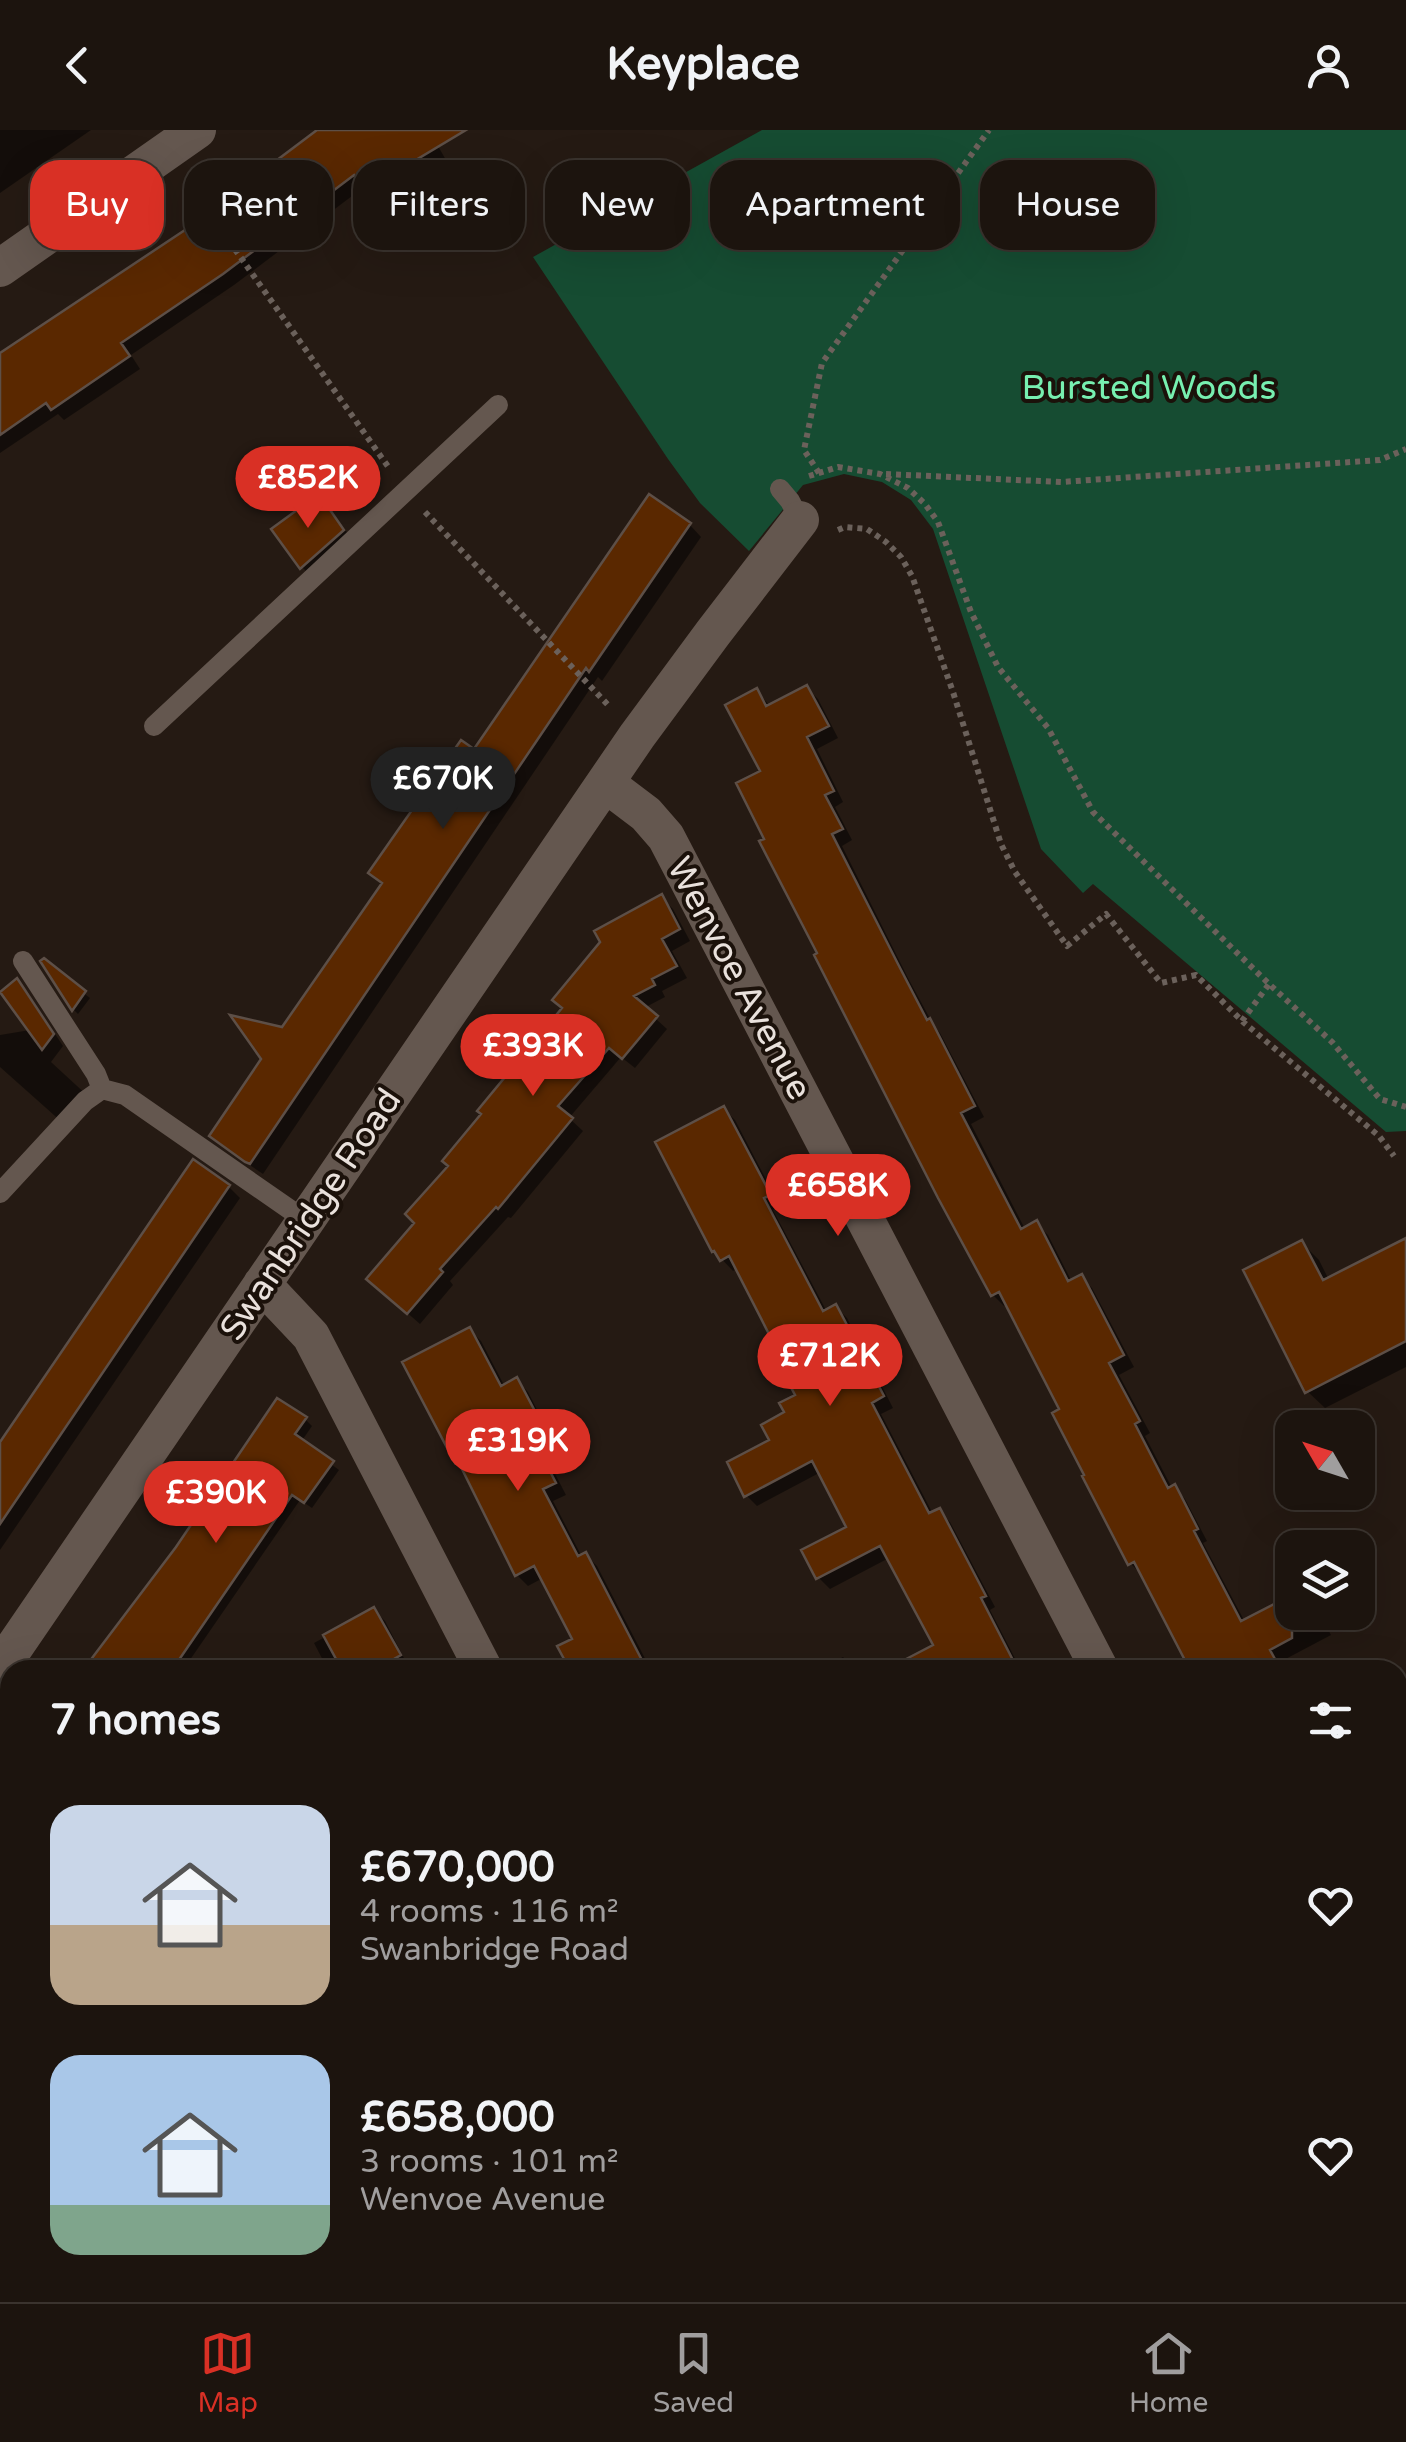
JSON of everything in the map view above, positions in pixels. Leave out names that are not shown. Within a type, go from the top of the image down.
[{"type":"street","points":[[0,268],[198,130]]},
{"type":"street","name":"Swanbridge Road","points":[[5,1660],[638,736],[800,508]]},
{"type":"street","name":"Wenvoe Avenue","points":[[606,783],[646,814],[666,837],[1095,1660]]},
{"type":"street","points":[[262,1284],[310,1336],[479,1660]]},
{"type":"lane","points":[[154,726],[498,405]]},
{"type":"lane","points":[[23,961],[102,1089]]},
{"type":"lane","points":[[0,1194],[86,1101],[102,1089],[125,1094],[305,1220]]},
{"type":"path","points":[[819,473],[804,450],[822,363],[989,130]]},
{"type":"path","points":[[164,152],[405,491],[638,736]]},
{"type":"path","points":[[1394,1156],[1379,1136],[1242,1021],[1196,975],[1161,983],[1106,914],[1066,946],[1014,872],[1001,844],[912,576],[901,557],[866,529],[846,526],[800,508],[798,480],[838,468],[880,474],[1061,482],[1380,460],[1406,449]]},
{"type":"path","points":[[880,474],[908,488],[938,522],[971,612],[998,666],[1048,728],[1094,812],[1332,1042],[1380,1099],[1406,1107]]},
{"type":"path","points":[[1242,1021],[1269,984]]},
{"type":"green space","name":"Bursted Woods","points":[[762,130],[1406,130],[1406,1131],[1386,1132],[1093,884],[1083,893],[1041,849],[933,529],[911,500],[882,482],[844,474],[803,485],[749,551],[700,503],[533,257],[546,250],[690,250],[690,170]]},
{"type":"building","points":[[317,130],[466,130],[416,160],[353,160],[353,176],[333,191],[333,160],[277,160]]},
{"type":"building","points":[[184,231],[184,250],[255,250],[121,343],[130,356],[51,410],[46,403],[0,435],[0,353],[155,250],[164,250],[164,244]]},
{"type":"building","points":[[319,494],[344,530],[300,569],[271,529]]},
{"type":"building","points":[[649,494],[691,523],[589,672],[586,668],[250,1164],[245,1162],[209,1136],[261,1059],[230,1015],[282,1027],[382,883],[368,873],[461,740],[474,749]]},
{"type":"building","points":[[807,685],[829,726],[807,737],[834,791],[825,795],[843,829],[832,834],[975,1106],[961,1113],[1021,1229],[1037,1220],[1068,1281],[1082,1274],[1124,1355],[1109,1363],[1140,1421],[1135,1424],[1168,1488],[1175,1484],[1198,1529],[1194,1531],[1241,1621],[1275,1604],[1275,1630],[1292,1630],[1292,1638],[1270,1650],[1276,1660],[1185,1660],[1134,1562],[1128,1565],[1052,1413],[1059,1409],[999,1292],[991,1296],[938,1198],[759,841],[764,839],[736,783],[760,771],[725,705],[757,688],[766,706]]},
{"type":"building","points":[[662,894],[680,929],[662,939],[677,966],[652,979],[655,985],[634,996],[658,1016],[622,1059],[609,1048],[558,1106],[573,1118],[498,1209],[440,1269],[443,1272],[407,1314],[366,1279],[414,1223],[405,1214],[448,1166],[442,1161],[481,1114],[477,1111],[562,1008],[552,1000],[600,942],[594,931]]},
{"type":"building","points":[[44,958],[86,991],[72,1011],[40,961]]},
{"type":"building","points":[[17,978],[54,1034],[42,1050],[0,992]]},
{"type":"building","points":[[724,1106],[771,1195],[764,1198],[823,1311],[836,1304],[884,1396],[872,1403],[929,1513],[940,1508],[986,1596],[981,1598],[1013,1660],[904,1660],[933,1645],[880,1546],[816,1579],[801,1550],[846,1527],[812,1461],[744,1497],[727,1462],[769,1440],[761,1425],[784,1412],[779,1403],[795,1395],[729,1256],[720,1261],[712,1252],[655,1142]]},
{"type":"building","points":[[193,1159],[230,1185],[0,1524],[0,1442]]},
{"type":"building","points":[[1406,1238],[1406,1341],[1305,1393],[1243,1270],[1302,1240],[1323,1280]]},
{"type":"building","points":[[470,1327],[501,1386],[517,1377],[539,1419],[526,1425],[556,1483],[543,1489],[578,1556],[586,1552],[642,1660],[565,1660],[557,1646],[572,1639],[534,1566],[515,1576],[458,1461],[455,1463],[402,1362]]},
{"type":"building","points":[[277,1398],[307,1417],[295,1434],[334,1461],[304,1503],[292,1495],[179,1660],[91,1660],[176,1547]]},
{"type":"building","points":[[374,1607],[401,1655],[392,1660],[337,1660],[323,1635]]}]
